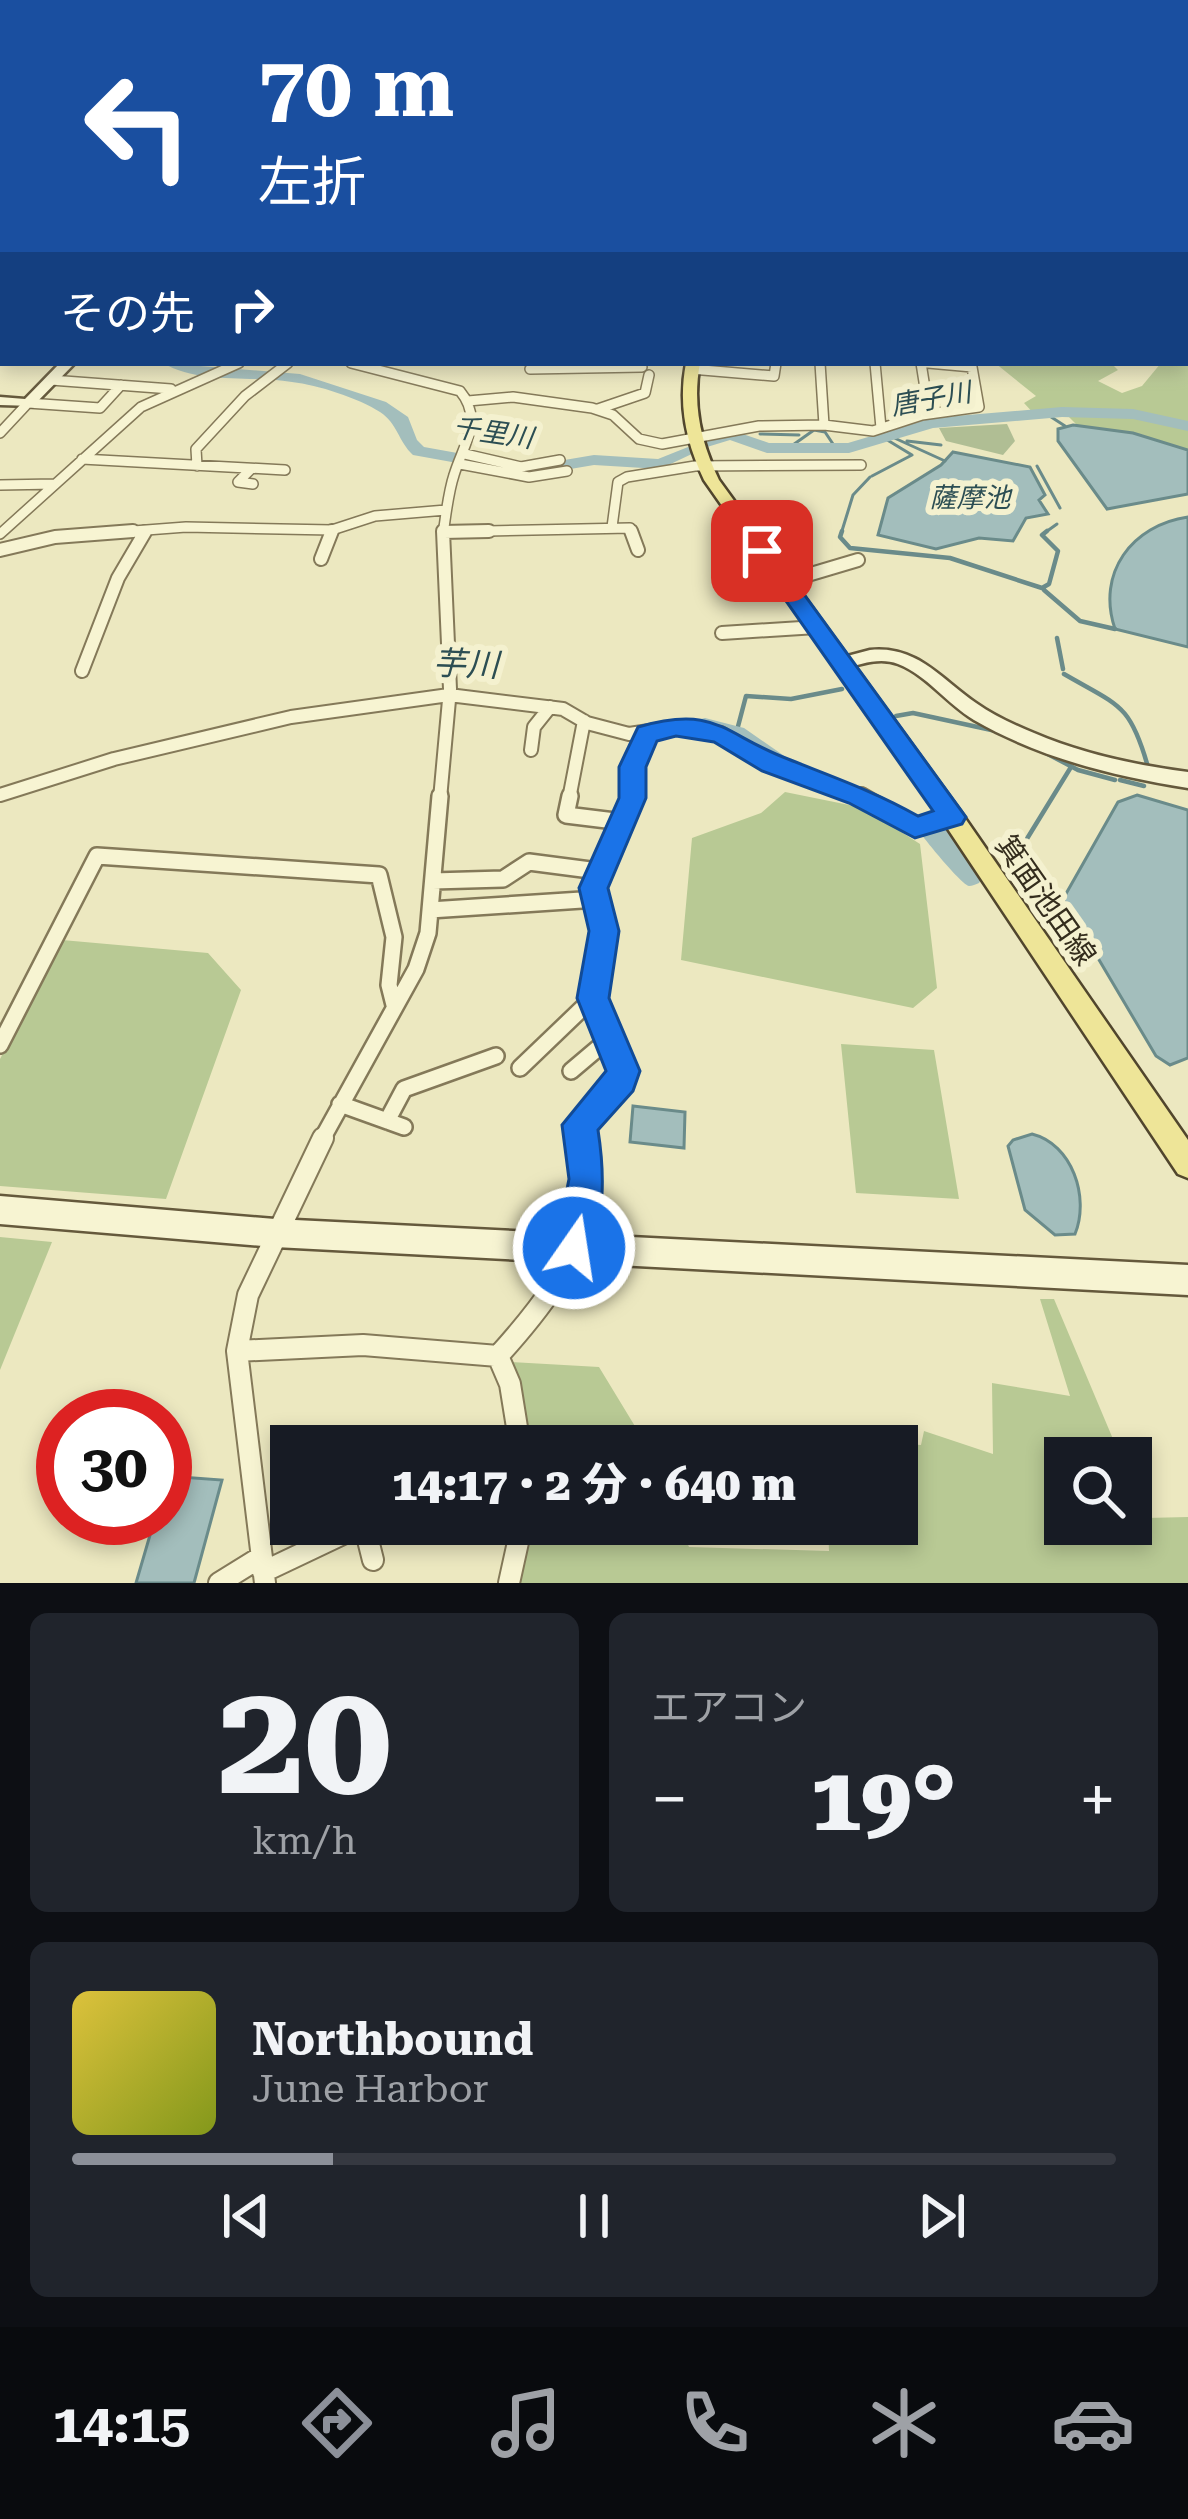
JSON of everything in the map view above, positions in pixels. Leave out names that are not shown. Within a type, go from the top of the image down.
[{"type":"main road","name":"箕面池田線","points":[[692,366],[689,398],[694,440],[704,466],[952,817],[1188,1164]]},
{"type":"street","points":[[0,433],[65,366]]},
{"type":"street","points":[[0,535],[141,407],[232,366]]},
{"type":"street","points":[[197,466],[196,449],[284,366]]},
{"type":"street","points":[[263,1571],[237,1351],[248,1295],[275,1233],[422,955],[450,692],[443,532],[472,436],[468,401],[460,391],[366,366]]},
{"type":"street","points":[[468,401],[505,397],[598,409],[645,393],[645,371],[624,366],[532,366],[505,397]]},
{"type":"street","points":[[692,366],[774,376],[776,366]]},
{"type":"street","points":[[820,366],[824,425]]},
{"type":"street","points":[[874,366],[885,432]]},
{"type":"street","points":[[925,366],[929,413]]},
{"type":"street","points":[[598,409],[646,442],[694,440],[704,434],[759,426],[824,425],[885,432],[929,413],[980,407],[972,367],[960,366]]},
{"type":"street","points":[[51,380],[178,389]]},
{"type":"street","points":[[0,400],[100,408],[121,386]]},
{"type":"street","points":[[82,459],[285,470]]},
{"type":"street","points":[[462,459],[530,477],[563,466]]},
{"type":"street","points":[[612,527],[621,479],[704,466],[861,465]]},
{"type":"street","points":[[251,469],[238,482],[253,484]]},
{"type":"street","points":[[0,485],[55,484]]},
{"type":"street","points":[[0,550],[56,537],[186,527],[332,530],[375,516],[446,510]]},
{"type":"street","points":[[443,532],[630,528],[638,550]]},
{"type":"street","points":[[321,560],[332,530]]},
{"type":"street","points":[[82,671],[118,578],[146,532]]},
{"type":"street","points":[[784,582],[858,560]]},
{"type":"street","points":[[722,633],[818,628]]},
{"type":"street","points":[[843,663],[887,655],[905,659],[973,711],[1075,758],[1115,770],[1188,780]]},
{"type":"street","points":[[0,795],[114,759],[291,717],[450,692],[550,706],[621,733],[647,734],[676,727],[721,733],[772,764],[859,796],[915,827],[952,817]]},
{"type":"street","points":[[531,750],[534,727],[550,706]]},
{"type":"street","points":[[584,721],[566,814],[623,822]]},
{"type":"street","points":[[498,1356],[547,1297],[574,1248],[587,1179],[580,1125],[621,1080],[623,1071],[593,998],[604,931],[593,888],[633,798],[633,767],[647,734]]},
{"type":"street","points":[[0,1045],[97,856],[379,874],[394,937],[388,985],[394,1005]]},
{"type":"street","points":[[433,881],[503,879],[527,856],[598,871]]},
{"type":"street","points":[[430,910],[597,899]]},
{"type":"street","points":[[520,1068],[593,998]]},
{"type":"street","points":[[571,1071],[610,1038]]},
{"type":"street","points":[[340,1104],[396,1124],[404,1089],[496,1056]]},
{"type":"street","points":[[0,1210],[275,1233],[1188,1280]]},
{"type":"street","points":[[237,1351],[363,1345],[498,1356]]},
{"type":"street","points":[[498,1356],[510,1384],[517,1425]]},
{"type":"street","points":[[219,1583],[263,1571],[319,1545]]},
{"type":"street","points":[[370,1545],[374,1560]]},
{"type":"street","points":[[509,1583],[517,1545]]},
{"type":"green space","points":[[999,366],[1114,366],[1118,370],[1098,381],[1122,393],[1142,386],[1159,366],[1188,366],[1188,450],[1133,433],[1080,428],[1068,416],[1036,416],[1024,403],[1036,396]]},
{"type":"green space","points":[[1007,424],[1015,441],[1003,455],[946,441],[939,428]]},
{"type":"green space","points":[[785,792],[864,808],[920,844],[937,988],[913,1008],[681,960],[692,838],[761,813]]},
{"type":"green space","points":[[62,940],[208,953],[241,990],[166,1199],[0,1186],[0,1059]]},
{"type":"green space","points":[[841,1044],[934,1050],[959,1199],[856,1193]]},
{"type":"green space","points":[[0,1237],[52,1242],[0,1370]]},
{"type":"green space","points":[[1040,1299],[1054,1299],[1112,1437],[1044,1437],[1044,1545],[1152,1545],[1152,1518],[1188,1517],[1188,1583],[516,1583],[524,1545],[829,1551],[829,1545],[918,1545],[918,1445],[924,1431],[993,1454],[992,1383],[1070,1396]]},
{"type":"green space","points":[[511,1362],[599,1367],[634,1425],[524,1425]]},
{"type":"water","points":[[1073,425],[1133,433],[1188,450],[1188,494],[1107,509],[1058,441],[1058,429]]},
{"type":"water","name":"薩摩池","points":[[953,452],[1030,467],[1045,495],[1039,500],[1048,514],[1026,518],[1013,541],[979,538],[936,549],[878,535],[888,498],[941,465]]},
{"type":"water","points":[[1188,517],[1188,647],[1115,629],[1111,589],[1123,555],[1150,530]]},
{"type":"water","points":[[1137,795],[1188,810],[1188,1058],[1170,1065],[1156,1056],[1063,899],[1118,802]]},
{"type":"water","points":[[633,1106],[685,1112],[684,1148],[630,1142]]},
{"type":"water","points":[[1032,1134],[1058,1149],[1074,1174],[1080,1204],[1075,1234],[1055,1235],[1025,1210],[1008,1146]]},
{"type":"water","points":[[192,1478],[222,1480],[194,1583],[136,1583],[147,1545],[192,1545]]},
{"type":"waterway","name":"千里川","points":[[186,366],[231,375],[295,377],[380,405],[402,420],[409,442],[419,451],[529,471],[594,460],[660,464],[688,452]]},
{"type":"waterway","name":"唐子川","points":[[707,442],[731,435],[767,448],[849,448],[932,423],[1062,412],[1133,414],[1188,426]]},
{"type":"waterway","points":[[1045,413],[1065,426]]},
{"type":"waterway","points":[[790,447],[814,430],[825,432],[835,447]]},
{"type":"waterway","points":[[760,434],[799,435]]},
{"type":"waterway","points":[[890,436],[945,461]]},
{"type":"waterway","points":[[872,476],[912,455],[884,438]]},
{"type":"waterway","points":[[907,441],[941,445]]},
{"type":"waterway","points":[[1037,466],[1060,508]]},
{"type":"waterway","points":[[841,534],[853,495],[870,477]]},
{"type":"waterway","points":[[1045,532],[1057,524]]},
{"type":"waterway","points":[[841,534],[850,548],[950,558],[1042,588],[1049,584],[1058,551],[1042,535],[1045,532]]},
{"type":"waterway","points":[[1044,590],[1080,621],[1115,629]]},
{"type":"waterway","points":[[1057,638],[1063,669]]},
{"type":"waterway","points":[[1064,674],[1120,708],[1135,730],[1148,767]]},
{"type":"waterway","points":[[736,734],[746,696],[791,699],[842,689]]},
{"type":"waterway","points":[[896,716],[913,713],[996,731]]},
{"type":"waterway","name":"芋川","points":[[705,726],[736,734],[781,762]]},
{"type":"waterway","points":[[1040,750],[1078,770],[1115,780]]},
{"type":"waterway","points":[[1009,868],[1071,767]]},
{"type":"waterway","points":[[1120,780],[1144,786]]},
{"type":"waterway","name":"芋川","points":[[931,831],[945,841],[970,876]]},
{"type":"route","points":[[574,1248],[587,1179],[580,1125],[621,1080],[623,1071],[593,998],[604,931],[593,888],[633,798],[633,767],[647,734],[676,727],[721,733],[772,764],[859,796],[915,827],[952,817],[762,551]]}]
